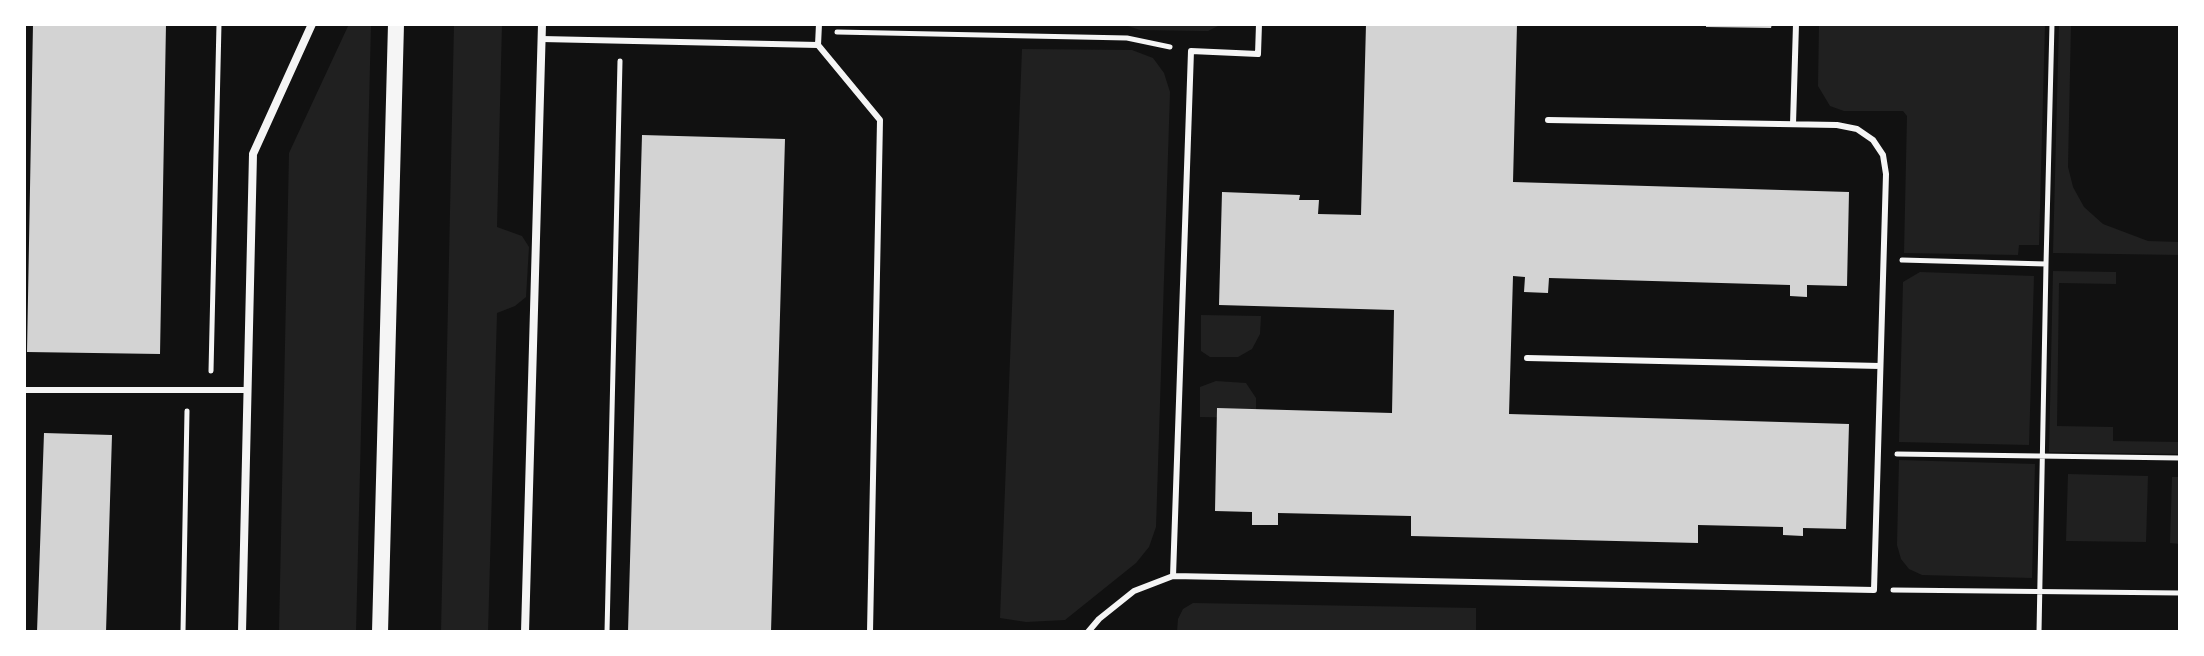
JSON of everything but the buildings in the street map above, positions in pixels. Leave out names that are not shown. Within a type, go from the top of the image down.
[{"type":"main road","points":[[380,632],[396,24]]},
{"type":"street","points":[[242,632],[253,154],[312,24]]},
{"type":"street","points":[[525,632],[542,24]]},
{"type":"lane","points":[[1173,576],[1191,51],[1258,54],[1259,24]]},
{"type":"lane","points":[[1793,124],[1796,24]]},
{"type":"lane","points":[[819,28],[818,45],[880,120],[870,632]]},
{"type":"lane","points":[[542,39],[818,45]]},
{"type":"lane","points":[[1088,632],[1134,591],[1173,576],[1874,590],[1886,174],[1883,155],[1873,140],[1857,129],[1793,124],[1548,120]]},
{"type":"lane","points":[[1527,358],[1880,366]]},
{"type":"lane","points":[[24,390],[248,390]]},
{"type":"path","points":[[183,632],[187,390],[211,375],[219,24]]},
{"type":"path","points":[[2039,632],[2052,24]]},
{"type":"path","points":[[819,28],[1127,38],[1191,51]]},
{"type":"path","points":[[607,632],[620,41]]},
{"type":"path","points":[[1883,260],[2046,264]]},
{"type":"path","points":[[1878,454],[2180,458]]},
{"type":"path","points":[[1874,590],[2180,593]]},
{"type":"shaded area","points":[[349,24],[371,24],[356,632],[279,632],[289,153]]},
{"type":"shaded area","points":[[454,24],[502,24],[497,227],[522,236],[529,247],[526,297],[515,306],[497,313],[488,632],[441,632]]},
{"type":"shaded area","points":[[1122,24],[1222,24],[1208,31],[1140,30]]},
{"type":"shaded area","points":[[1819,24],[2045,24],[2039,245],[2019,245],[2018,255],[1904,253],[1907,116],[1903,111],[1844,111],[1830,106],[1818,86]]},
{"type":"shaded area","points":[[2059,24],[2071,24],[2068,167],[2073,187],[2084,207],[2103,224],[2148,241],[2180,242],[2180,255],[2053,253]]},
{"type":"shaded area","points":[[1022,49],[1132,50],[1153,58],[1164,73],[1170,92],[1156,527],[1149,547],[1136,563],[1065,620],[1026,622],[1000,618]]},
{"type":"shaded area","points":[[2053,271],[2116,272],[2116,284],[2059,283],[2057,426],[2113,427],[2113,441],[2180,442],[2180,454],[2049,452]]},
{"type":"shaded area","points":[[1920,272],[2034,276],[2029,445],[1899,442],[1903,282]]},
{"type":"shaded area","points":[[1201,315],[1261,316],[1260,334],[1252,349],[1238,357],[1210,357],[1201,351]]},
{"type":"shaded area","points":[[1216,381],[1246,383],[1256,398],[1256,418],[1200,417],[1200,387]]},
{"type":"shaded area","points":[[1899,460],[2035,464],[2032,578],[1922,575],[1909,569],[1901,559],[1897,545]]},
{"type":"shaded area","points":[[2068,474],[2148,476],[2146,542],[2066,541]]},
{"type":"shaded area","points":[[2172,477],[2180,477],[2180,544],[2170,543]]},
{"type":"shaded area","points":[[1193,603],[1476,608],[1476,632],[1177,632],[1183,609]]}]
